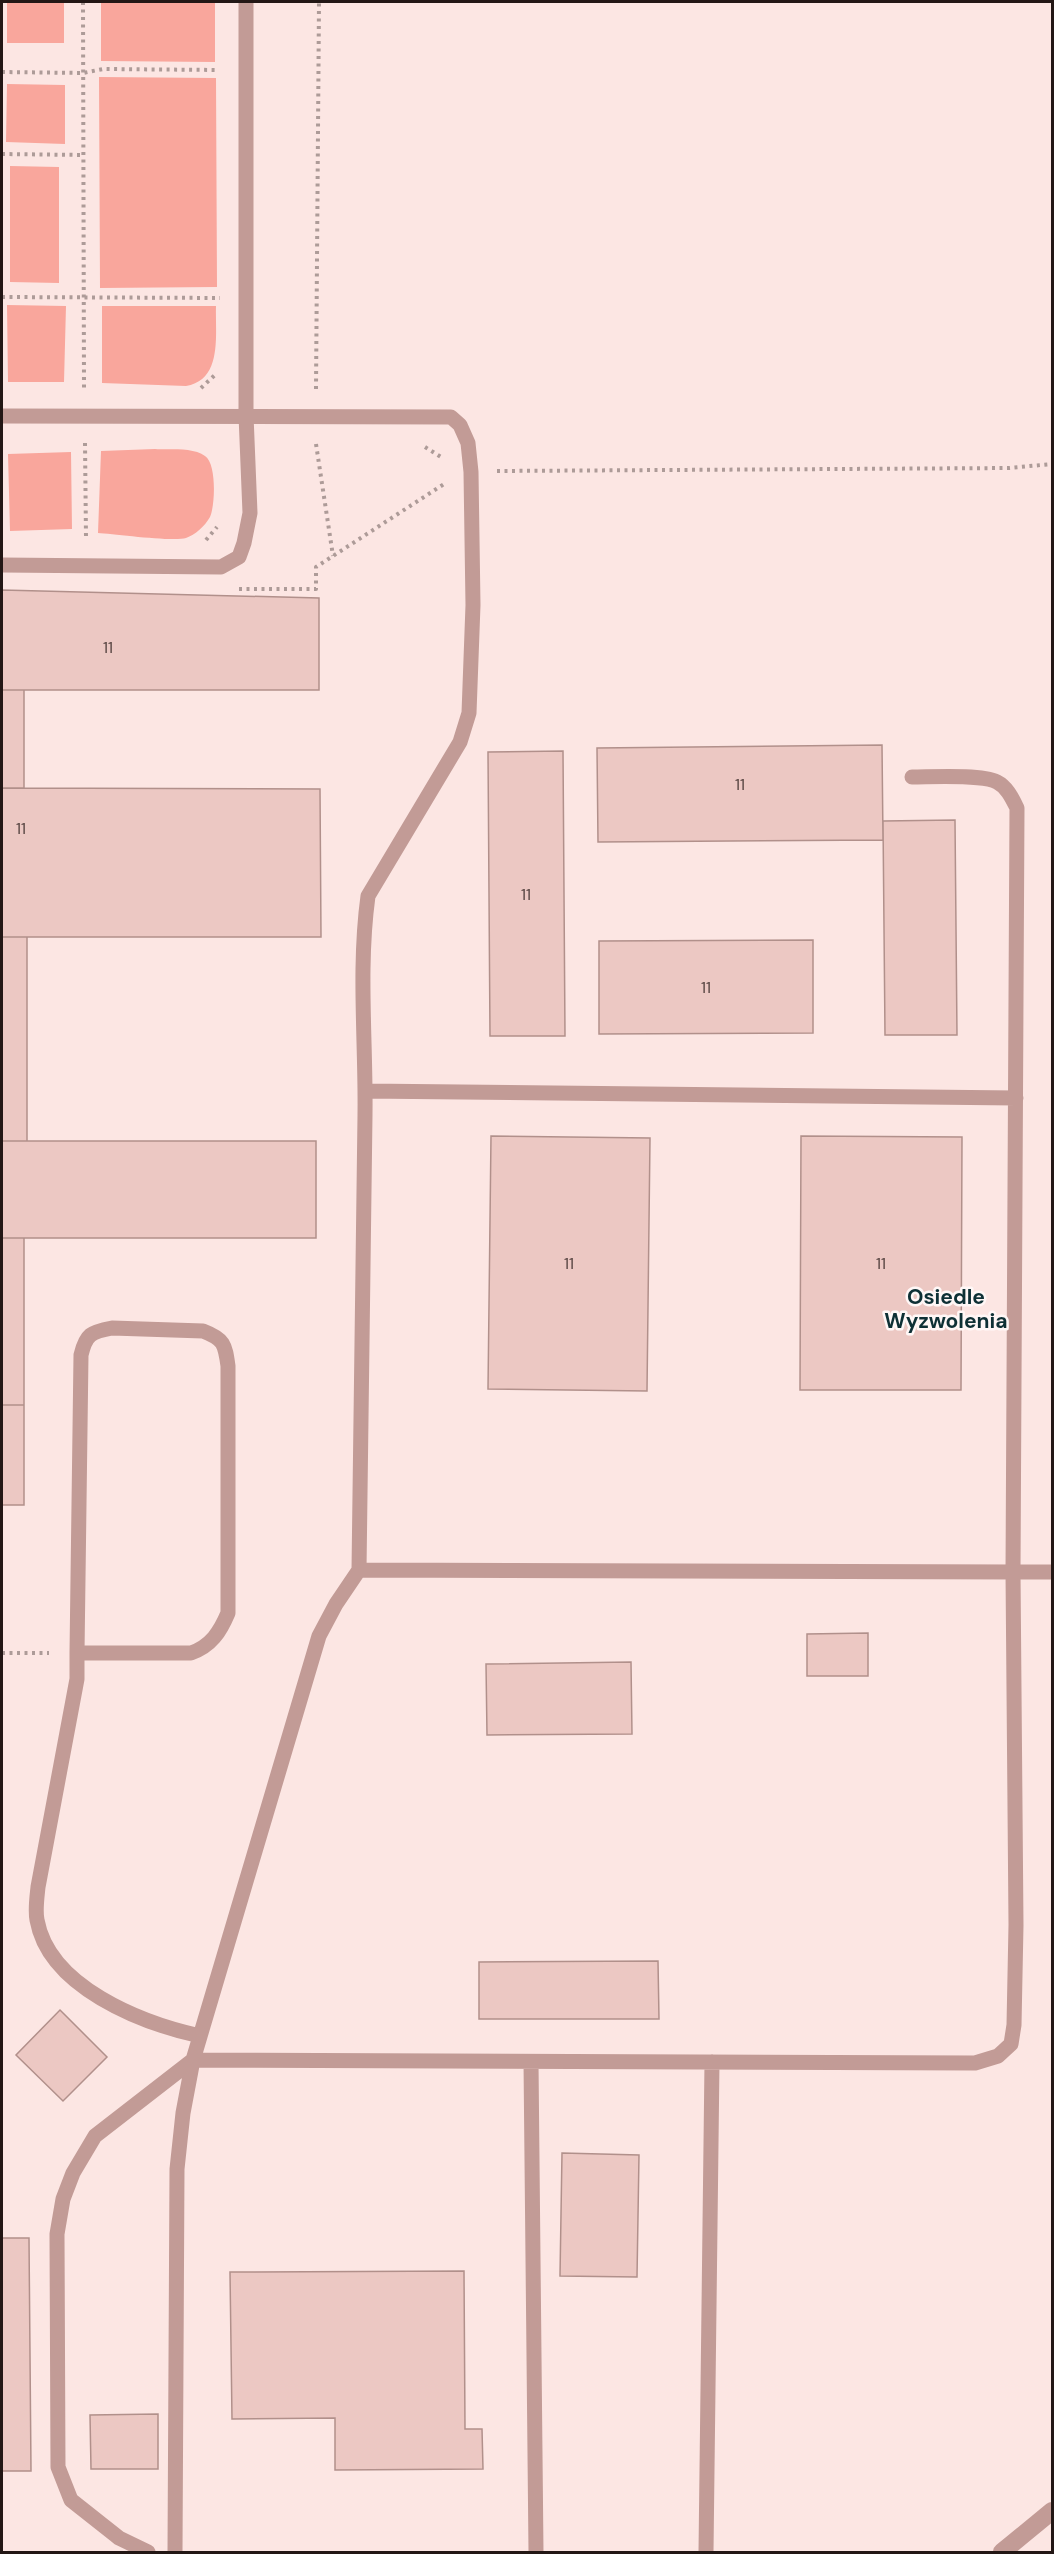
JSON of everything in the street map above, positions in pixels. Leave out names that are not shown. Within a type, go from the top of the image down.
[{"type":"street","points":[[1002,2553],[1053,2511]]},
{"type":"lane","points":[[2,565],[221,567],[239,557],[250,513],[246,415],[246,2]]},
{"type":"lane","points":[[2,416],[451,417],[460,425],[468,443],[471,472],[473,605],[469,713],[460,742],[368,896],[362,962],[365,1091],[359,1570],[336,1604],[319,1636],[193,2060],[183,2113],[177,2169],[175,2553]]},
{"type":"lane","points":[[148,2553],[119,2538],[71,2500],[58,2467],[57,2234],[63,2199],[73,2173],[95,2136],[193,2060],[975,2063],[998,2056],[1011,2043],[1014,2025],[1016,1925],[1013,1572],[1017,807],[1008,792],[997,782],[981,778],[912,777]]},
{"type":"lane","points":[[365,1091],[1016,1098]]},
{"type":"lane","points":[[77,1653],[192,1653],[204,1648],[221,1629],[228,1613],[228,1366],[225,1345],[216,1335],[203,1330],[112,1328],[96,1331],[84,1341],[81,1355],[77,1653],[77,1679],[38,1887],[36,1919],[46,1945],[63,1970],[91,1991],[121,2009],[156,2024],[200,2036]]},
{"type":"lane","points":[[359,1570],[1053,1572]]},
{"type":"lane","points":[[531,2062],[537,2553]]},
{"type":"lane","points":[[706,2553],[712,2062]]},
{"type":"path","points":[[83,2],[86,565]]},
{"type":"path","points":[[319,2],[315,416],[316,441],[333,556]]},
{"type":"path","points":[[2,72],[83,73],[103,69],[222,70]]},
{"type":"path","points":[[2,154],[84,155]]},
{"type":"path","points":[[2,297],[222,298],[222,287]]},
{"type":"path","points":[[197,390],[215,377],[220,369]]},
{"type":"path","points":[[236,589],[315,589],[316,567],[458,476],[471,472],[1009,468],[1053,464]]},
{"type":"path","points":[[202,543],[221,520]]},
{"type":"path","points":[[2,1653],[77,1653]]},
{"type":"shaded area","points":[[7,2],[64,2],[64,43],[7,43]]},
{"type":"shaded area","points":[[101,2],[215,2],[215,62],[101,61]]},
{"type":"shaded area","points":[[99,77],[216,78],[217,287],[100,288]]},
{"type":"shaded area","points":[[7,84],[65,85],[65,144],[6,142]]},
{"type":"shaded area","points":[[10,166],[59,167],[59,283],[10,282]]},
{"type":"shaded area","points":[[7,305],[66,306],[64,382],[8,382]]},
{"type":"shaded area","points":[[102,306],[216,306],[216,342],[211,365],[206,375],[198,382],[186,386],[102,383]]},
{"type":"shaded area","points":[[155,449],[194,451],[209,460],[212,467],[214,495],[212,512],[208,520],[193,535],[179,539],[98,533],[101,451]]},
{"type":"shaded area","points":[[71,452],[72,529],[10,531],[8,454]]},
{"type":"building","points":[[2,590],[319,598],[319,690],[2,690]]},
{"type":"building","points":[[2,690],[24,690],[24,788],[2,788]]},
{"type":"building","points":[[882,745],[883,840],[598,842],[597,748]]},
{"type":"building","points":[[563,751],[565,1036],[490,1036],[488,752]]},
{"type":"building","points":[[2,788],[320,789],[321,937],[2,937]]},
{"type":"building","points":[[955,820],[957,1035],[885,1035],[883,821]]},
{"type":"building","points":[[2,937],[27,937],[27,1141],[2,1141]]},
{"type":"building","points":[[813,940],[813,1033],[599,1034],[599,941]]},
{"type":"building","points":[[491,1136],[650,1138],[647,1391],[488,1389]]},
{"type":"building","points":[[801,1136],[962,1137],[961,1390],[800,1390]]},
{"type":"building","points":[[2,1141],[316,1141],[316,1238],[2,1238]]},
{"type":"building","points":[[2,1238],[24,1238],[24,1405],[2,1405]]},
{"type":"building","points":[[2,1405],[24,1405],[24,1505],[2,1505]]},
{"type":"building","points":[[868,1633],[868,1676],[807,1676],[807,1634]]},
{"type":"building","points":[[631,1662],[632,1734],[487,1735],[486,1664]]},
{"type":"building","points":[[658,1961],[659,2019],[479,2019],[479,1962]]},
{"type":"building","points":[[60,2010],[107,2057],[63,2101],[16,2055]]},
{"type":"building","points":[[562,2153],[639,2155],[637,2277],[560,2276]]},
{"type":"building","points":[[2,2238],[29,2238],[31,2471],[2,2471]]},
{"type":"building","points":[[464,2271],[465,2429],[482,2429],[483,2469],[335,2470],[335,2418],[232,2419],[230,2272]]},
{"type":"building","points":[[158,2414],[158,2469],[91,2469],[90,2415]]},
{"type":"district","name":"Osiedle Wyzwolenia","points":[[946,1309]]}]
